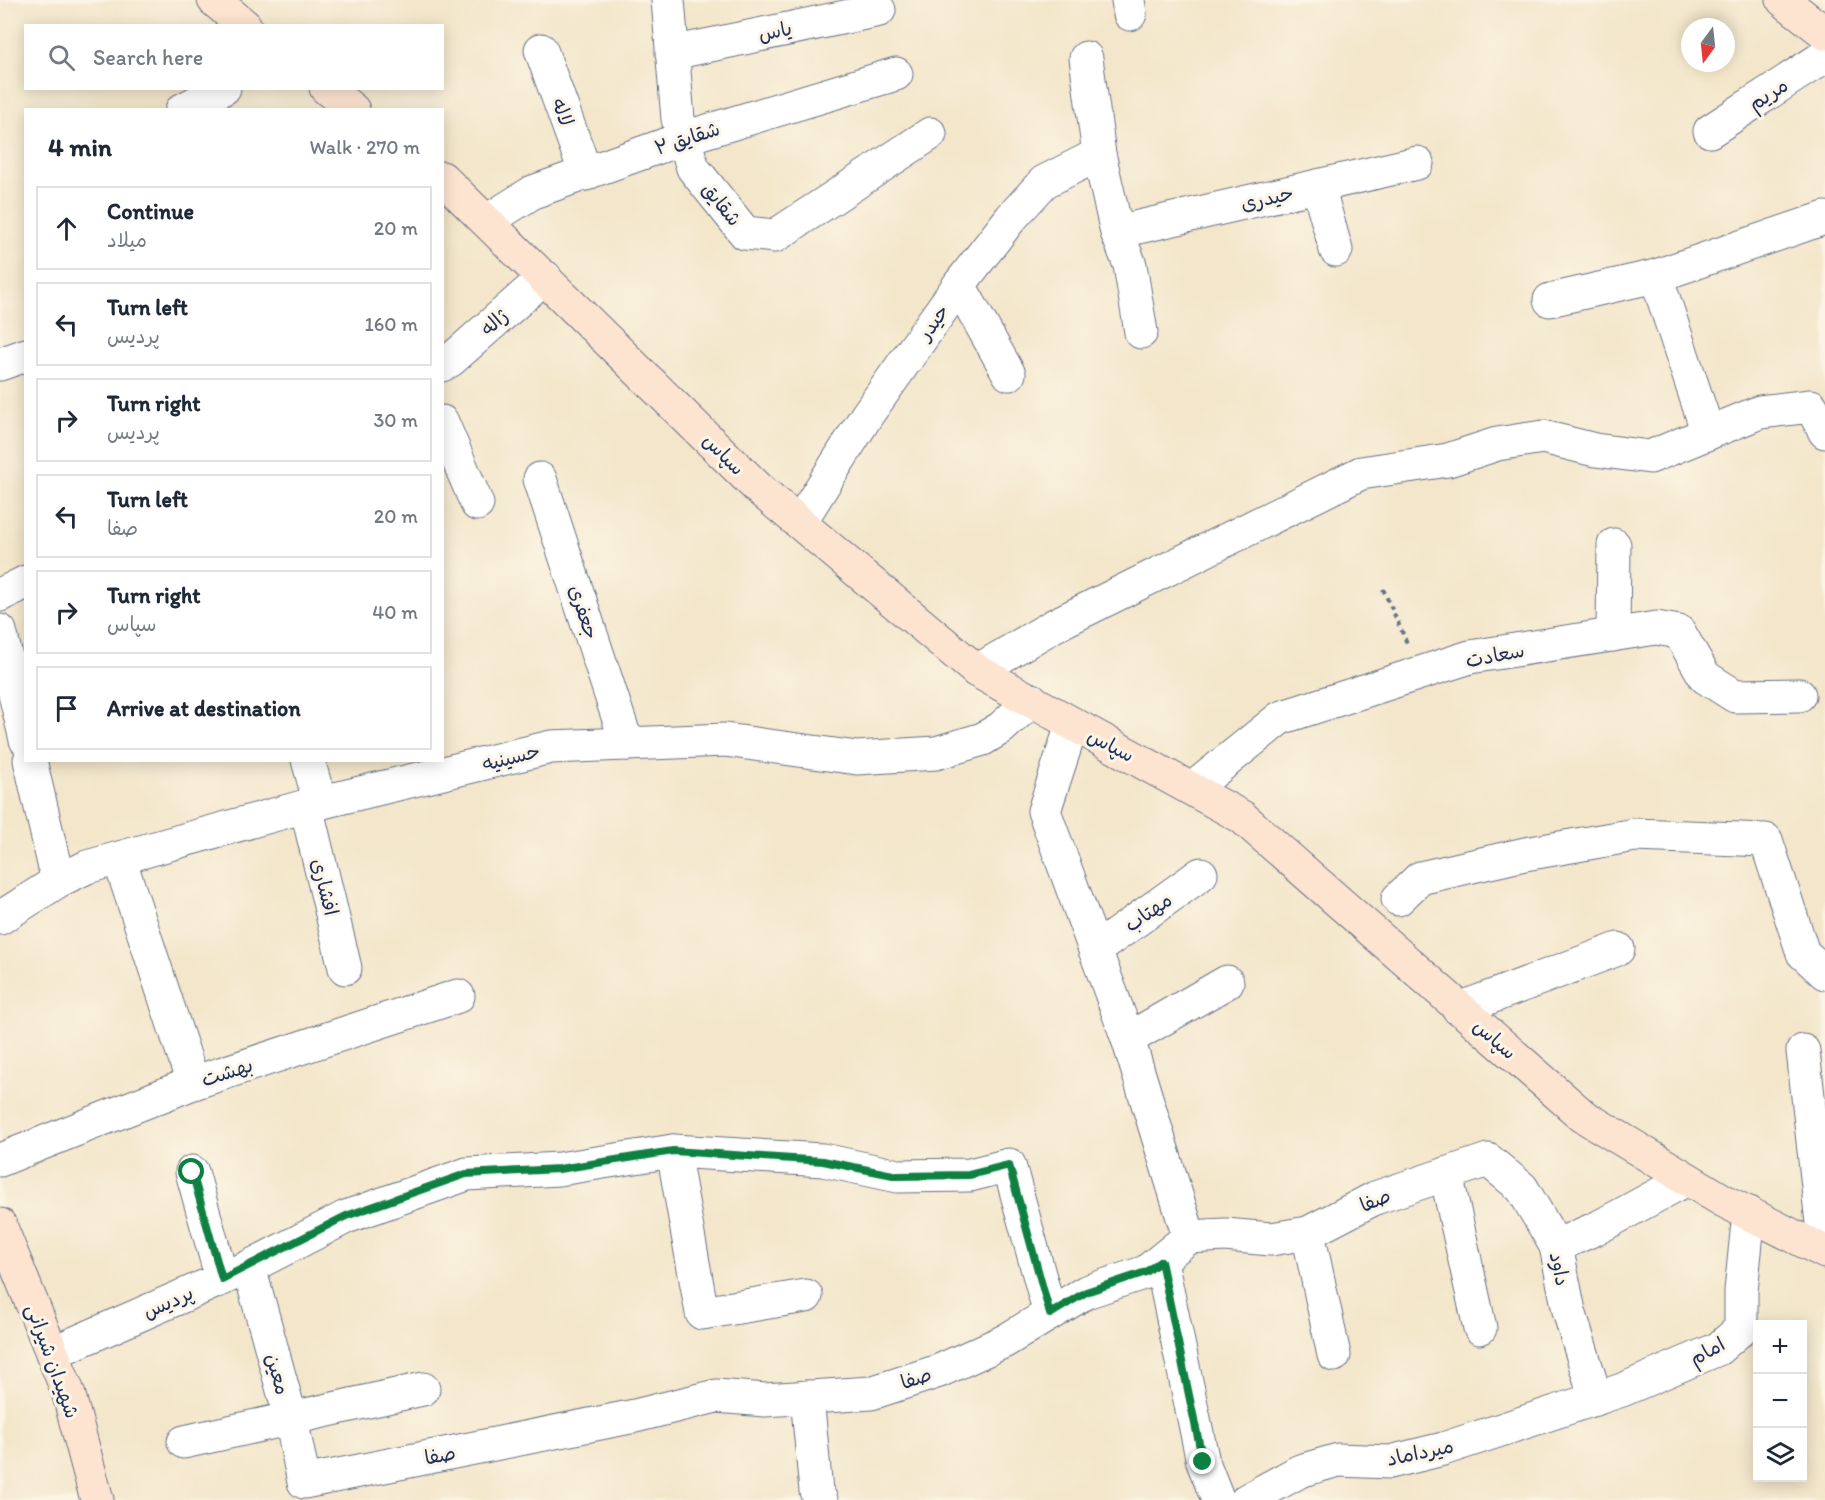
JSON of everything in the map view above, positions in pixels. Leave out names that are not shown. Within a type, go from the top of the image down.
[{"type":"street","points":[[214,0],[244,24]]},
{"type":"street","name":"شقایق","points":[[668,0],[678,119],[693,168],[745,233],[775,236],[930,134]]},
{"type":"street","points":[[1783,0],[1825,33]]},
{"type":"street","name":"یاس","points":[[672,52],[879,10]]},
{"type":"street","name":"لاله","points":[[540,50],[586,174]]},
{"type":"street","name":"مریم","points":[[1710,131],[1825,56]]},
{"type":"street","points":[[1086,58],[1099,154],[1117,232],[1130,265],[1141,332]]},
{"type":"street","name":"شقایق ۲","points":[[487,221],[533,192],[684,138],[896,74]]},
{"type":"street","points":[[186,108],[220,90]]},
{"type":"street","points":[[328,90],[351,108]]},
{"type":"street","name":"حیدر","points":[[800,522],[867,415],[959,285],[1011,218],[1044,182],[1099,154]]},
{"type":"street","name":"حیدری","points":[[1117,232],[1417,163]]},
{"type":"street","name":"سپاس","points":[[444,180],[759,489],[977,671],[1242,817],[1583,1116],[1687,1179],[1824,1251]]},
{"type":"street","points":[[1318,186],[1336,250]]},
{"type":"street","points":[[1550,300],[1656,276],[1825,218]]},
{"type":"street","points":[[1656,276],[1708,433]]},
{"type":"street","name":"ژاله","points":[[444,364],[452,360],[544,277]]},
{"type":"street","points":[[959,285],[1009,374]]},
{"type":"street","points":[[0,364],[24,357]]},
{"type":"street","points":[[977,671],[1053,626],[1361,473],[1448,460],[1497,444],[1543,437],[1595,450],[1650,457],[1760,412],[1811,406],[1825,432]]},
{"type":"street","points":[[444,427],[477,504]]},
{"type":"street","name":"جعفری","points":[[540,479],[627,744]]},
{"type":"street","points":[[1613,635],[1614,545]]},
{"type":"street","points":[[0,595],[24,583]]},
{"type":"street","name":"سعادت","points":[[1192,789],[1280,718],[1470,657],[1656,628],[1679,632],[1705,677],[1735,696],[1799,695]]},
{"type":"street","points":[[0,631],[24,732]]},
{"type":"street","name":"حسینیه","points":[[0,918],[58,881],[87,867],[313,804],[551,747],[725,740],[857,758],[936,753],[983,739],[1001,728],[1032,700]]},
{"type":"street","points":[[1072,725],[1044,811],[1128,1039],[1189,1237]]},
{"type":"street","points":[[30,762],[58,881]]},
{"type":"street","name":"افشاری","points":[[308,762],[313,804],[345,968]]},
{"type":"street","points":[[1398,899],[1420,878],[1525,854],[1635,835],[1766,840],[1803,953],[1825,974]]},
{"type":"street","points":[[119,858],[193,1083]]},
{"type":"street","name":"مهتاب","points":[[1095,950],[1201,874]]},
{"type":"street","points":[[1459,1009],[1618,949]]},
{"type":"street","points":[[1128,1039],[1227,982]]},
{"type":"street","name":"بهشت","points":[[0,1160],[193,1083],[458,996]]},
{"type":"street","points":[[1803,1051],[1824,1251]]},
{"type":"street","points":[[673,1151],[702,1312],[806,1296]]},
{"type":"street","name":"پردیس","points":[[52,1353],[236,1273],[346,1216],[466,1174],[559,1169],[673,1151],[823,1161],[898,1176],[969,1175],[1009,1165],[1050,1314]]},
{"type":"street","name":"صفا","points":[[304,1482],[635,1416],[716,1396],[765,1400],[871,1393],[939,1371],[1005,1341],[1086,1292],[1146,1272],[1189,1237],[1225,1235],[1271,1239],[1308,1233],[1375,1197],[1488,1160]]},
{"type":"street","name":"داود","points":[[1488,1160],[1522,1188],[1556,1246],[1569,1311],[1596,1399]]},
{"type":"street","name":"معین","points":[[192,1172],[236,1273],[291,1419],[304,1482]]},
{"type":"street","points":[[1446,1174],[1480,1328]]},
{"type":"street","points":[[1556,1246],[1599,1227],[1687,1179]]},
{"type":"street","name":"امام","points":[[1596,1399],[1718,1349],[1741,1329],[1741,1291],[1749,1213]]},
{"type":"street","name":"شهیدان شیرانی","points":[[0,1225],[68,1392],[97,1500]]},
{"type":"street","points":[[1308,1233],[1334,1354]]},
{"type":"street","points":[[1161,1261],[1203,1462],[1218,1500]]},
{"type":"street","points":[[184,1442],[423,1389]]},
{"type":"street","points":[[807,1397],[816,1491],[821,1500]]},
{"type":"street","name":"میرداماد","points":[[1247,1500],[1300,1471],[1338,1460],[1390,1462],[1596,1399]]},
{"type":"path","points":[[1383,589],[1421,673]]},
{"type":"route","points":[[192,1172],[222,1279],[346,1216],[466,1174],[559,1169],[673,1151],[823,1161],[898,1176],[969,1175],[1009,1165],[1050,1314],[1086,1292],[1146,1272],[1161,1261],[1203,1462]]}]
